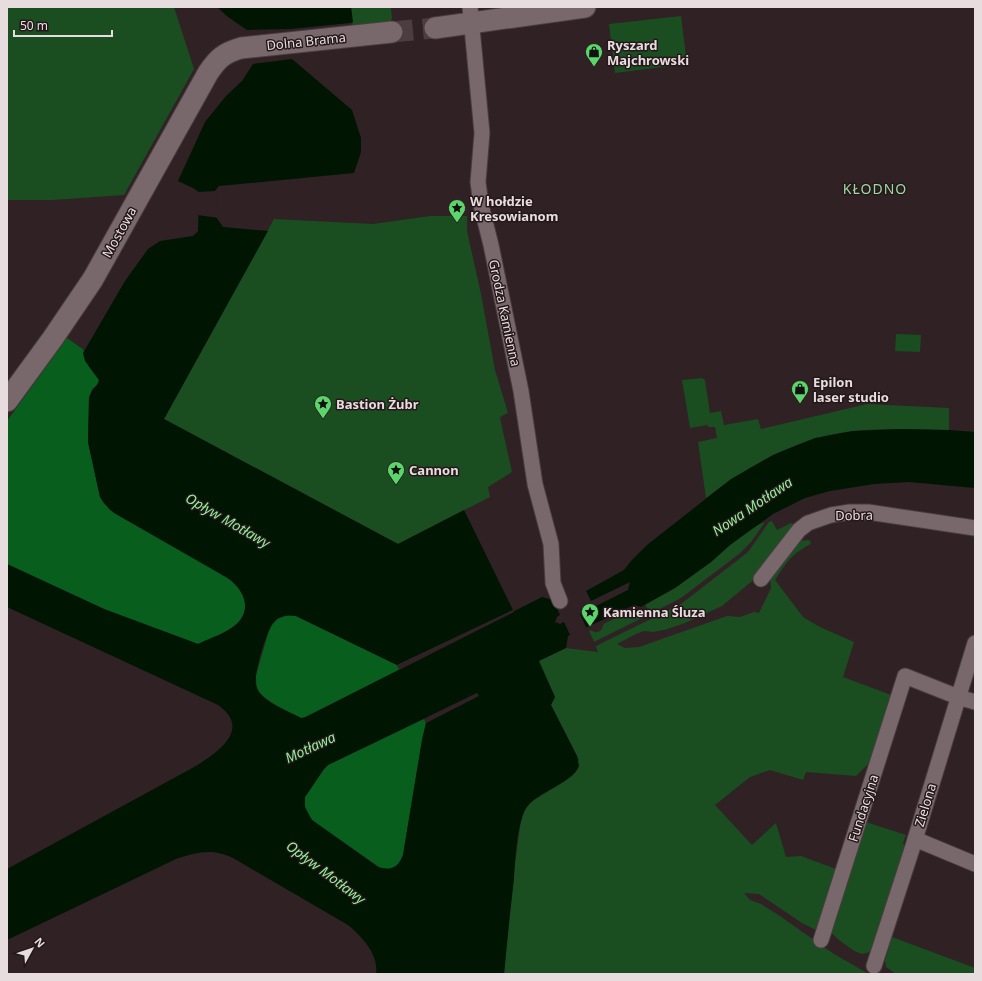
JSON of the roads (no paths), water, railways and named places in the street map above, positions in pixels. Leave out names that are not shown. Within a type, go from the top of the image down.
[{"type":"street","points":[[434,28],[470,15],[492,20],[585,7]]},
{"type":"street","name":"Grodza Kamienna","points":[[470,15],[481,125],[478,182],[480,204],[491,245],[521,392],[535,484],[551,544],[553,583],[560,601]]},
{"type":"street","name":"Dolna Brama","points":[[220,57],[241,48],[392,32]]},
{"type":"street","name":"Mostowa","points":[[7,401],[53,338],[92,279],[208,73],[220,57]]},
{"type":"street","name":"Dobra","points":[[761,580],[804,526],[808,523],[831,515],[850,512],[868,512],[975,528]]},
{"type":"street","name":"Zielona","points":[[874,966],[915,839],[975,643]]},
{"type":"street","name":"Fundacyjna","points":[[821,940],[905,676],[958,697]]},
{"type":"street","points":[[958,697],[975,702]]},
{"type":"street","points":[[915,839],[975,864]]},
{"type":"water","points":[[217,7],[351,7],[353,22],[290,29],[247,30],[228,17]]},
{"type":"water","points":[[292,59],[352,110],[361,138],[361,152],[354,173],[219,186],[215,191],[216,217],[223,227],[268,231],[164,419],[398,544],[464,510],[513,610],[397,665],[296,616],[283,616],[276,620],[269,630],[258,664],[256,681],[257,689],[262,696],[278,707],[301,718],[306,717],[542,597],[553,600],[560,615],[557,617],[555,622],[560,624],[628,590],[630,582],[591,601],[586,591],[624,570],[647,545],[731,479],[773,455],[815,438],[853,431],[901,429],[975,432],[975,488],[909,482],[874,484],[830,491],[805,498],[773,514],[675,588],[641,607],[634,605],[568,636],[566,648],[539,661],[555,697],[551,705],[577,756],[579,766],[576,772],[570,777],[532,801],[527,807],[521,821],[517,842],[504,974],[376,974],[375,960],[368,946],[348,925],[233,858],[211,852],[191,854],[176,859],[7,940],[7,869],[196,766],[222,747],[232,731],[232,723],[228,714],[218,705],[7,607],[7,564],[104,609],[198,644],[229,630],[241,619],[244,612],[244,600],[240,591],[231,580],[114,513],[100,497],[88,442],[89,398],[99,380],[85,361],[83,353],[125,281],[148,249],[160,241],[193,236],[198,231],[199,192],[178,181],[205,122],[226,96],[242,81],[253,64]],"holes":[[[477,693],[478,696],[426,723],[403,855],[396,866],[387,869],[378,867],[312,820],[305,807],[305,797],[328,765]]]},
{"type":"tunnel","points":[[392,32],[435,28]]},
{"type":"place","name":"Ryszard Majchrowski","points":[[594,67]]},
{"type":"place","name":"W hołdzie Kresowianom","points":[[457,223]]},
{"type":"place","name":"Epilon laser studio","points":[[800,404]]},
{"type":"place","name":"Bastion Żubr","points":[[323,419]]},
{"type":"place","name":"Cannon","points":[[396,485]]},
{"type":"place","name":"Kamienna Śluza","points":[[590,627]]},
{"type":"district","name":"KŁODNO","points":[[875,188]]},
{"type":"water label","name":"Nowa Motława","points":[[752,506]]},
{"type":"water label","name":"Opływ Motławy","points":[[228,520]]},
{"type":"water label","name":"Motława","points":[[310,747]]},
{"type":"water label","name":"Opływ Motławy","points":[[326,872]]}]
